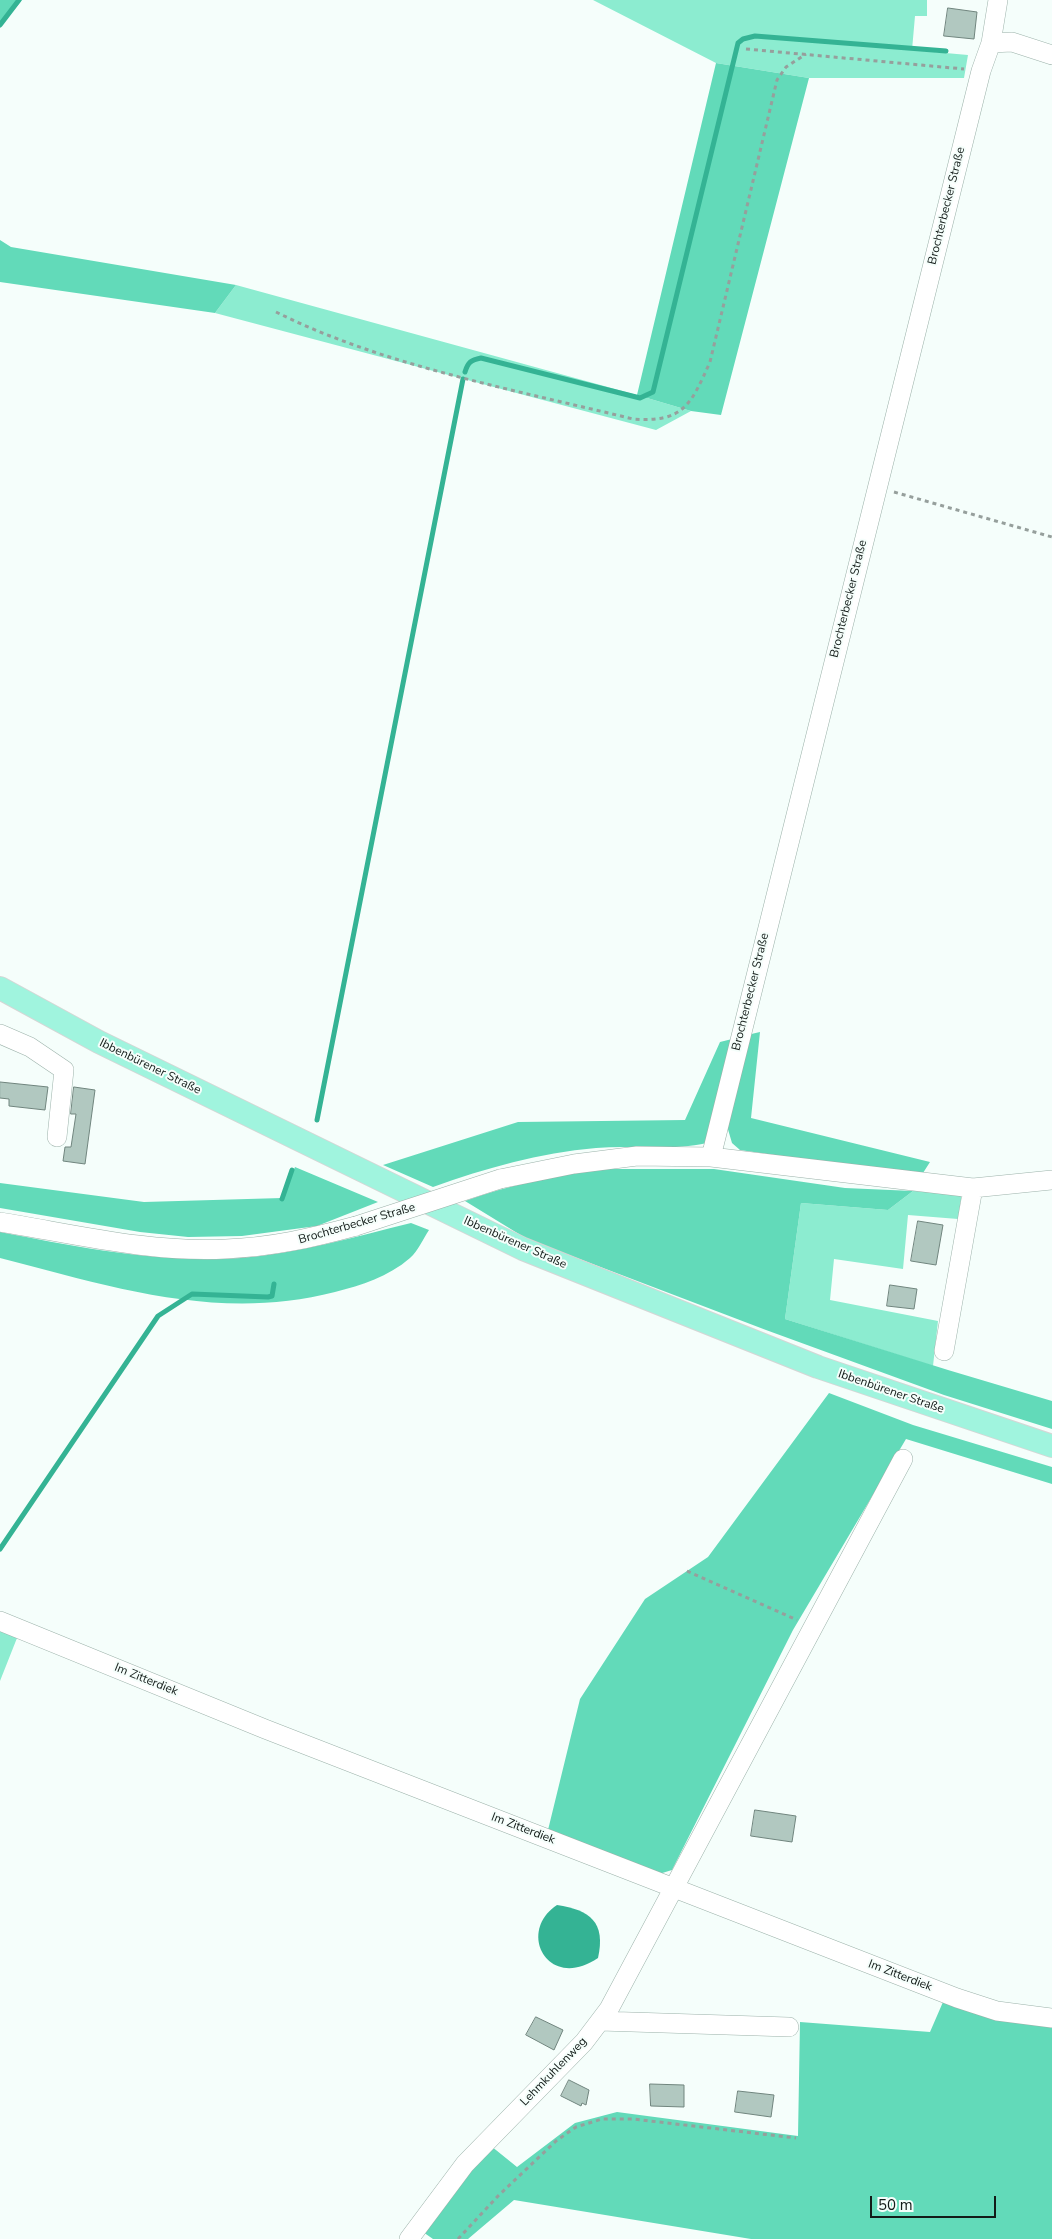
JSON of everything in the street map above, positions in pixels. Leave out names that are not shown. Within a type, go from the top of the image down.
[{"type":"main road","name":"Ibbenbürener Straße","points":[[0,988],[98,1042],[523,1249],[818,1367],[1052,1446]]},
{"type":"street","name":"Brochterbecker Straße","points":[[710,1157],[981,71],[991,43],[998,0]]},
{"type":"street","points":[[991,43],[1012,42],[1052,55]]},
{"type":"street","points":[[0,1034],[30,1047],[64,1070],[57,1137]]},
{"type":"street","name":"Brochterbecker Straße","points":[[0,1222],[148,1246],[225,1249],[295,1242],[356,1226],[500,1179],[574,1164],[637,1156],[710,1157],[973,1188],[1052,1180]]},
{"type":"street","points":[[944,1351],[973,1188]]},
{"type":"street","name":"Lehmkuhlenweg","points":[[409,2239],[465,2164],[584,2042],[609,2009],[903,1459]]},
{"type":"street","name":"Im Zitterdiek","points":[[0,1621],[265,1729],[957,1998],[997,2011],[1052,2018]]},
{"type":"street","points":[[600,2021],[789,2027]]},
{"type":"path","points":[[746,49],[981,71]]},
{"type":"path","points":[[276,312],[333,336],[428,368],[633,420],[654,421],[677,414],[694,397],[710,362],[777,80],[786,67],[806,54]]},
{"type":"path","points":[[877,488],[1052,537]]},
{"type":"path","points":[[687,1571],[814,1627]]},
{"type":"path","points":[[458,2239],[498,2196],[556,2141],[576,2127],[602,2119],[633,2118],[796,2138]]},
{"type":"shaded area","points":[[0,0],[22,0],[0,27]]},
{"type":"shaded area","points":[[593,0],[927,0],[927,16],[915,16],[912,50],[968,55],[964,78],[809,78],[716,63]]},
{"type":"shaded area","points":[[716,63],[809,78],[721,415],[691,411],[637,395]]},
{"type":"shaded area","points":[[0,240],[11,247],[236,285],[215,313],[0,282]]},
{"type":"shaded area","points":[[236,285],[691,411],[656,430],[215,313]]},
{"type":"shaded area","points":[[760,1032],[751,1118],[930,1162],[923,1173],[898,1173],[740,1150],[732,1143],[727,1126],[747,1035]]},
{"type":"shaded area","points":[[732,1039],[707,1143],[680,1147],[610,1147],[575,1150],[493,1168],[433,1187],[383,1165],[518,1122],[685,1120],[720,1042]]},
{"type":"shaded area","points":[[295,1167],[378,1202],[317,1226],[242,1236],[188,1237],[140,1232],[0,1208],[0,1183],[144,1202],[282,1198]]},
{"type":"shaded area","points":[[603,1169],[714,1169],[845,1188],[913,1191],[888,1210],[801,1203],[785,1319],[1052,1401],[1052,1429],[944,1395],[527,1239],[465,1201],[533,1181]]},
{"type":"shaded area","points":[[913,1191],[962,1193],[958,1219],[908,1215],[903,1269],[834,1259],[830,1300],[938,1321],[933,1366],[785,1319],[801,1203],[888,1210]]},
{"type":"shaded area","points":[[411,1223],[429,1230],[413,1255],[402,1265],[374,1280],[335,1292],[292,1300],[249,1303],[207,1302],[166,1297],[84,1280],[0,1258],[0,1232],[120,1253],[181,1259],[211,1259],[263,1256],[326,1244]]},
{"type":"shaded area","points":[[829,1393],[913,1425],[1052,1467],[1052,1484],[906,1439],[793,1630],[672,1870],[659,1874],[548,1830],[580,1699],[645,1599],[708,1557]]},
{"type":"shaded area","points":[[0,1631],[17,1638],[0,1681]]},
{"type":"shaded area","points":[[557,1905],[578,1910],[587,1914],[593,1920],[600,1935],[598,1958],[580,1967],[565,1968],[552,1963],[543,1954],[539,1943],[539,1929],[545,1916]]},
{"type":"shaded area","points":[[943,2002],[996,2018],[1052,2026],[1052,2239],[751,2239],[514,2200],[468,2239],[433,2239],[423,2232],[471,2168],[491,2146],[517,2167],[575,2123],[617,2112],[798,2136],[800,2022],[930,2032]]},
{"type":"building","points":[[948,8],[977,12],[974,39],[944,36]]},
{"type":"building","points":[[0,1082],[48,1087],[45,1110],[9,1106],[9,1099],[0,1098]]},
{"type":"building","points":[[74,1087],[95,1090],[85,1164],[63,1161],[65,1147],[71,1147],[76,1114],[71,1114]]},
{"type":"building","points":[[918,1221],[943,1225],[936,1265],[911,1261]]},
{"type":"building","points":[[890,1285],[917,1289],[914,1309],[887,1306]]},
{"type":"building","points":[[755,1810],[796,1816],[792,1842],[751,1836]]},
{"type":"building","points":[[536,2017],[563,2030],[554,2050],[526,2035]]},
{"type":"building","points":[[569,2080],[589,2090],[586,2105],[582,2103],[581,2106],[561,2096]]},
{"type":"building","points":[[650,2084],[684,2085],[684,2107],[651,2106]]},
{"type":"building","points":[[738,2091],[774,2095],[771,2117],[735,2112]]},
{"type":"waterway","points":[[0,25],[19,0]]},
{"type":"waterway","points":[[465,372],[470,362],[481,358],[640,398],[653,392],[738,43],[743,39],[755,36],[946,51]]},
{"type":"waterway","points":[[317,1120],[463,379]]},
{"type":"waterway","points":[[282,1199],[292,1170]]},
{"type":"waterway","points":[[0,1549],[158,1316],[192,1294],[268,1297],[272,1296],[274,1284]]}]
